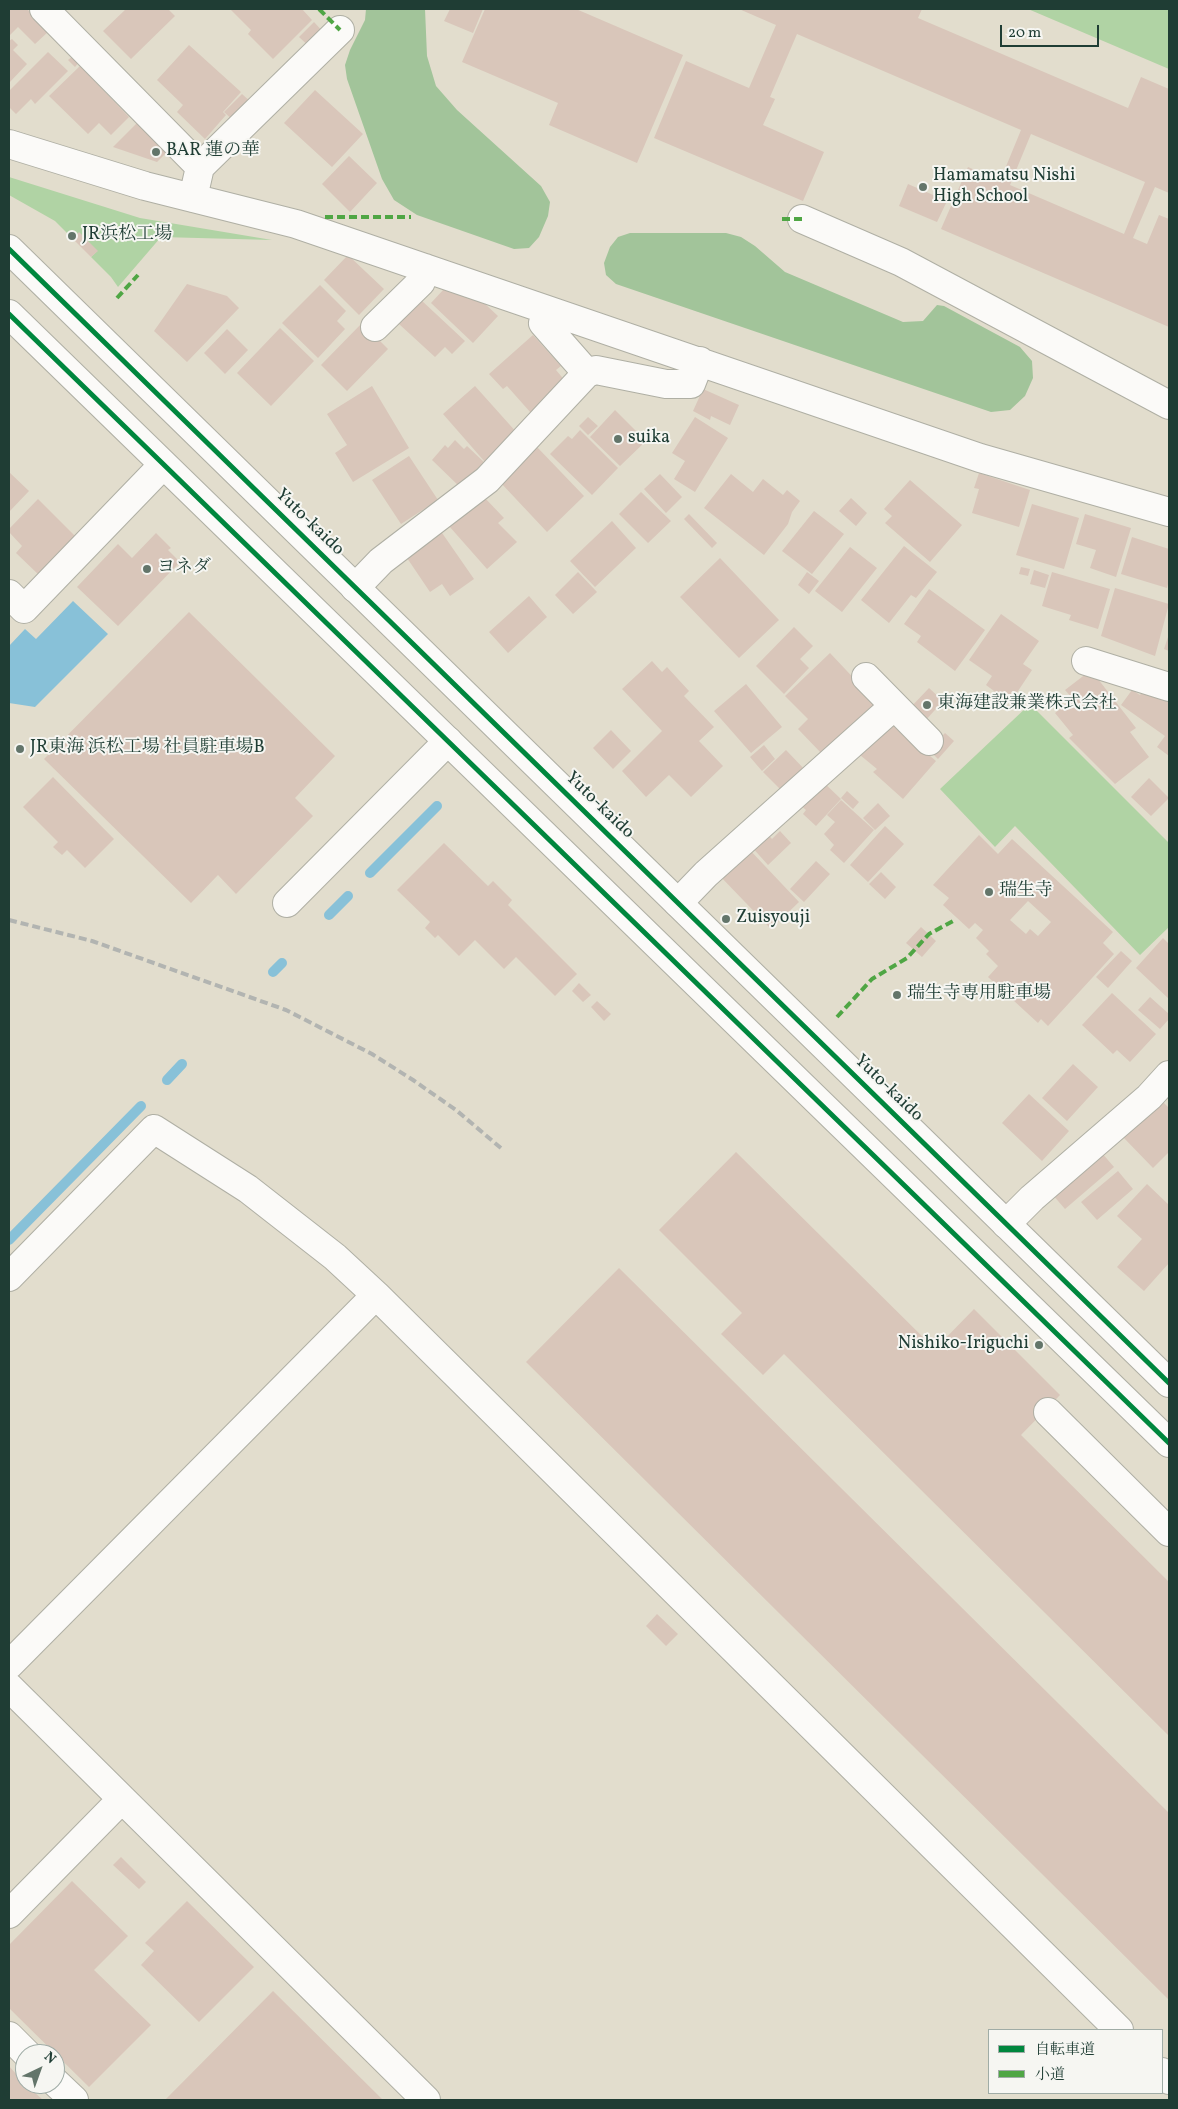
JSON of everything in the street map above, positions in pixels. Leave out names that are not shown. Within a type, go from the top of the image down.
[{"type":"main road","points":[[44,9],[200,167]]},
{"type":"main road","points":[[193,198],[200,167],[340,30]]},
{"type":"main road","points":[[9,144],[145,186],[296,224],[995,463],[1169,512]]},
{"type":"main road","points":[[802,219],[902,262],[1169,405]]},
{"type":"main road","name":"Yuto-kaido","points":[[9,249],[1169,1383]]},
{"type":"main road","points":[[375,328],[421,282],[426,268]]},
{"type":"main road","points":[[547,310],[542,323],[587,373]]},
{"type":"main road","points":[[9,314],[1169,1443]]},
{"type":"main road","points":[[355,588],[381,561],[487,480],[587,373],[596,370],[666,384],[691,384],[700,362]]},
{"type":"main road","points":[[9,594],[24,608],[164,465]]},
{"type":"main road","points":[[1086,661],[1169,687]]},
{"type":"main road","points":[[866,677],[929,740]]},
{"type":"main road","points":[[678,903],[706,874],[894,706]]},
{"type":"main road","points":[[287,903],[448,741]]},
{"type":"main road","points":[[1006,1224],[1032,1198],[1149,1097],[1169,1075]]},
{"type":"main road","points":[[9,1277],[154,1129],[255,1195],[321,1246],[376,1294],[1118,2029]]},
{"type":"main road","points":[[9,1665],[376,1294]]},
{"type":"main road","points":[[1048,1412],[1169,1532]]},
{"type":"main road","points":[[9,1687],[426,2100]]},
{"type":"main road","points":[[9,1914],[122,1799]]},
{"type":"green space","points":[[366,9],[425,9],[427,56],[436,86],[457,110],[541,186],[550,202],[548,216],[539,237],[529,248],[514,249],[417,215],[394,200],[382,179],[347,79],[345,65],[350,50],[365,20]]},
{"type":"green space","points":[[1028,9],[1169,9],[1169,69]]},
{"type":"green space","points":[[9,177],[140,218],[272,240],[161,237],[118,287],[91,257],[97,251],[79,233],[73,239],[55,221],[9,195]]},
{"type":"green space","points":[[630,233],[726,233],[741,237],[755,246],[785,272],[903,322],[923,321],[937,305],[944,306],[1020,347],[1032,361],[1033,378],[1025,396],[1010,410],[991,412],[616,284],[606,275],[604,263],[610,247],[618,237]]},
{"type":"green space","points":[[1030,704],[1169,843],[1169,927],[1140,955],[1015,826],[995,847],[940,789]]},
{"type":"water","points":[[73,601],[108,634],[35,707],[9,703],[9,646],[25,629],[36,639]]},
{"type":"building","points":[[9,9],[27,9],[49,31],[35,44],[18,27],[9,36]]},
{"type":"building","points":[[126,9],[168,9],[175,16],[131,59],[103,31]]},
{"type":"building","points":[[230,9],[302,9],[312,20],[273,59],[248,34],[251,30]]},
{"type":"building","points":[[450,9],[483,9],[473,33],[444,21]]},
{"type":"building","points":[[485,9],[576,9],[683,55],[637,163],[549,125],[558,103],[462,62]]},
{"type":"building","points":[[739,9],[922,9],[918,18],[1128,108],[1141,77],[1169,89],[1169,193],[1155,187],[1133,238],[1147,244],[1159,215],[1169,219],[1169,327],[941,229],[968,167],[1000,181],[1021,130],[797,34],[770,97],[775,99],[763,125],[824,152],[803,201],[654,138],[686,61],[749,88],[776,25]],"holes":[[[1031,134],[1145,182],[1124,234],[1010,185]]]},
{"type":"building","points":[[314,22],[326,35],[312,49],[299,37]]},
{"type":"building","points":[[12,39],[18,45],[13,50],[27,64],[9,83],[9,41]]},
{"type":"building","points":[[189,45],[241,92],[223,112],[226,115],[205,139],[177,112],[183,105],[157,80]]},
{"type":"building","points":[[48,52],[68,71],[35,104],[31,99],[16,114],[9,107],[9,91]]},
{"type":"building","points":[[73,56],[79,62],[75,67],[68,60]]},
{"type":"building","points":[[80,66],[129,117],[111,135],[99,123],[88,134],[49,96]]},
{"type":"building","points":[[315,90],[363,134],[332,167],[284,123]]},
{"type":"building","points":[[242,94],[252,103],[235,122],[224,112]]},
{"type":"building","points":[[139,121],[168,151],[157,162],[113,147]]},
{"type":"building","points":[[349,156],[377,183],[350,212],[322,184]]},
{"type":"building","points":[[908,184],[947,201],[937,222],[899,206]]},
{"type":"building","points":[[79,232],[98,251],[91,257],[73,239]]},
{"type":"building","points":[[348,255],[384,289],[359,315],[324,280]]},
{"type":"building","points":[[187,284],[227,296],[239,308],[187,362],[154,331]]},
{"type":"building","points":[[320,285],[346,311],[337,321],[345,329],[318,358],[282,323]]},
{"type":"building","points":[[444,289],[484,303],[498,316],[473,343],[431,303]]},
{"type":"building","points":[[421,300],[465,341],[452,354],[445,347],[435,357],[399,324]]},
{"type":"building","points":[[362,323],[388,349],[347,391],[321,365]]},
{"type":"building","points":[[280,328],[314,361],[271,406],[237,373]]},
{"type":"building","points":[[227,329],[248,350],[225,374],[204,353]]},
{"type":"building","points":[[533,335],[561,366],[556,370],[566,382],[531,413],[507,386],[503,389],[489,374]]},
{"type":"building","points":[[372,386],[409,448],[353,482],[335,453],[347,445],[327,414]]},
{"type":"building","points":[[475,386],[518,434],[485,462],[443,414]]},
{"type":"building","points":[[703,389],[739,405],[730,425],[711,416],[710,420],[693,411]]},
{"type":"building","name":"suika","points":[[615,410],[646,441],[620,466],[590,437]]},
{"type":"building","points":[[588,417],[598,426],[588,435],[579,426]]},
{"type":"building","points":[[695,417],[728,438],[695,492],[674,479],[685,461],[672,453]]},
{"type":"building","points":[[580,430],[618,468],[592,495],[550,454],[568,436],[572,439]]},
{"type":"building","points":[[455,440],[464,449],[467,446],[486,464],[462,489],[432,460],[445,445],[448,448]]},
{"type":"building","points":[[537,447],[584,496],[547,532],[500,482]]},
{"type":"building","points":[[409,456],[438,500],[401,524],[372,480]]},
{"type":"building","points":[[9,472],[29,491],[9,512]]},
{"type":"building","points":[[979,473],[1030,490],[1019,527],[972,513],[979,489],[974,488]]},
{"type":"building","points":[[660,474],[682,497],[666,513],[644,489]]},
{"type":"building","points":[[731,474],[753,492],[763,479],[783,495],[787,490],[800,501],[792,512],[788,524],[764,555],[704,508]]},
{"type":"building","points":[[910,480],[962,525],[930,562],[885,523],[892,516],[884,509]]},
{"type":"building","points":[[641,492],[671,521],[648,543],[619,514]]},
{"type":"building","points":[[483,496],[504,518],[498,523],[517,542],[487,569],[449,526]]},
{"type":"building","points":[[851,498],[867,513],[856,526],[839,511]]},
{"type":"building","points":[[38,499],[77,538],[40,576],[16,553],[22,546],[9,532],[9,529]]},
{"type":"building","points":[[1032,504],[1079,518],[1064,569],[1016,555]]},
{"type":"building","points":[[814,511],[844,534],[812,574],[782,551]]},
{"type":"building","points":[[689,514],[717,543],[712,548],[684,519]]},
{"type":"building","points":[[1085,514],[1131,528],[1116,577],[1090,568],[1096,550],[1076,544]]},
{"type":"building","points":[[612,521],[636,548],[595,587],[570,561]]},
{"type":"building","points":[[440,530],[474,579],[450,596],[442,584],[430,592],[405,555]]},
{"type":"building","points":[[156,533],[171,548],[168,550],[180,562],[118,626],[77,587],[118,544],[132,558]]},
{"type":"building","points":[[1132,537],[1169,549],[1169,580],[1167,588],[1121,574]]},
{"type":"building","points":[[904,546],[937,572],[916,598],[911,595],[889,623],[861,600]]},
{"type":"building","points":[[850,547],[877,568],[842,612],[815,591]]},
{"type":"building","points":[[720,558],[779,620],[739,658],[680,597]]},
{"type":"building","points":[[1021,567],[1030,569],[1028,576],[1019,574]]},
{"type":"building","points":[[1034,570],[1049,575],[1045,588],[1030,584]]},
{"type":"building","points":[[578,572],[597,592],[573,614],[555,595]]},
{"type":"building","points":[[807,572],[819,581],[809,594],[798,585]]},
{"type":"building","points":[[1052,572],[1110,589],[1098,629],[1069,620],[1071,615],[1042,606]]},
{"type":"building","points":[[1115,588],[1169,604],[1155,656],[1101,636]]},
{"type":"building","points":[[929,589],[985,630],[955,671],[917,642],[921,636],[904,624]]},
{"type":"building","points":[[529,596],[547,617],[508,653],[489,632]]},
{"type":"building","points":[[189,612],[335,756],[295,798],[313,816],[236,894],[218,875],[191,903],[44,759]]},
{"type":"building","points":[[1001,614],[1039,641],[1023,664],[1032,670],[1010,703],[986,685],[992,676],[969,660]]},
{"type":"building","points":[[794,627],[813,646],[800,659],[809,668],[784,694],[756,666]]},
{"type":"building","points":[[1169,634],[1169,651],[1164,649]]},
{"type":"building","points":[[830,653],[878,704],[823,755],[798,729],[808,719],[785,696]]},
{"type":"building","points":[[652,661],[662,672],[667,667],[689,691],[684,696],[714,727],[699,741],[723,766],[691,797],[669,775],[646,797],[622,771],[662,731],[622,689]]},
{"type":"building","points":[[1091,670],[1136,728],[1130,732],[1149,757],[1115,784],[1069,738],[1073,735],[1055,713],[1073,699],[1065,690]]},
{"type":"building","points":[[746,684],[782,727],[751,753],[714,711]]},
{"type":"building","points":[[1147,685],[1169,701],[1169,756],[1157,747],[1165,736],[1121,705],[1132,690],[1140,695]]},
{"type":"building","points":[[929,688],[943,701],[925,721],[910,708]]},
{"type":"building","points":[[890,722],[936,761],[903,799],[873,772],[877,769],[860,755]]},
{"type":"building","points":[[611,730],[631,751],[613,769],[593,748]]},
{"type":"building","points":[[945,733],[954,741],[938,759],[929,750]]},
{"type":"building","points":[[764,745],[775,759],[762,771],[750,757]]},
{"type":"building","points":[[786,750],[807,772],[784,793],[763,772]]},
{"type":"building","points":[[53,777],[114,839],[85,868],[67,850],[62,855],[53,847],[58,842],[23,807]]},
{"type":"building","points":[[1149,778],[1169,798],[1151,816],[1131,797]]},
{"type":"building","points":[[821,780],[841,799],[816,826],[803,814],[806,810],[799,804]]},
{"type":"building","points":[[847,791],[859,802],[853,809],[841,798]]},
{"type":"building","points":[[841,800],[874,830],[844,863],[830,850],[834,845],[824,834],[835,822],[827,815]]},
{"type":"building","points":[[878,803],[890,816],[875,830],[863,818]]},
{"type":"building","points":[[885,826],[904,844],[868,882],[850,865]]},
{"type":"building","points":[[765,831],[772,839],[780,831],[791,843],[768,865],[750,845]]},
{"type":"building","points":[[979,835],[998,854],[1012,839],[1113,932],[1103,943],[1114,954],[1048,1026],[1041,1019],[1038,1023],[988,977],[998,966],[986,954],[989,951],[976,938],[983,930],[975,923],[969,929],[943,905],[949,898],[933,885]],"holes":[[[1028,901],[1051,922],[1038,936],[1030,929],[1026,934],[1010,920]]]},
{"type":"building","points":[[444,843],[488,886],[493,881],[512,900],[508,905],[577,974],[555,996],[516,957],[504,969],[475,940],[459,956],[438,935],[435,938],[425,928],[430,922],[397,890]]},
{"type":"building","points":[[747,847],[799,902],[771,929],[718,874]]},
{"type":"building","points":[[816,861],[830,874],[804,902],[790,889]]},
{"type":"building","points":[[881,872],[896,887],[885,899],[869,884]]},
{"type":"building","points":[[921,927],[936,941],[922,957],[906,943]]},
{"type":"building","points":[[1163,938],[1169,944],[1169,999],[1136,968]]},
{"type":"building","points":[[1121,951],[1132,961],[1108,988],[1096,977]]},
{"type":"building","points":[[579,983],[591,995],[583,1002],[572,991]]},
{"type":"building","points":[[1112,993],[1156,1034],[1130,1062],[1117,1050],[1113,1054],[1082,1025]]},
{"type":"building","points":[[1150,997],[1169,1014],[1169,1019],[1160,1029],[1138,1010]]},
{"type":"building","points":[[597,1001],[611,1014],[604,1021],[591,1007]]},
{"type":"building","points":[[1073,1064],[1098,1087],[1067,1121],[1042,1098]]},
{"type":"building","points":[[1029,1094],[1069,1131],[1042,1161],[1002,1123]]},
{"type":"building","points":[[1161,1100],[1169,1108],[1169,1152],[1153,1168],[1123,1137]]},
{"type":"building","points":[[736,1152],[935,1349],[974,1309],[1060,1395],[1021,1435],[1169,1582],[1169,1736],[784,1354],[763,1375],[721,1334],[742,1313],[659,1230]]},
{"type":"building","points":[[1101,1152],[1114,1167],[1065,1209],[1052,1194]]},
{"type":"building","points":[[1118,1171],[1133,1189],[1097,1220],[1081,1202]]},
{"type":"building","points":[[1147,1184],[1169,1205],[1169,1263],[1144,1291],[1117,1267],[1142,1239],[1117,1216]]},
{"type":"building","points":[[619,1268],[1169,1813],[1169,2000],[526,1362]]},
{"type":"building","points":[[657,1614],[678,1634],[666,1646],[646,1626]]},
{"type":"building","points":[[121,1857],[146,1882],[139,1889],[113,1865]]},
{"type":"building","points":[[72,1881],[128,1936],[94,1970],[151,2025],[89,2087],[65,2063],[65,2044],[45,2044],[9,2008],[9,1945]]},
{"type":"building","points":[[187,1901],[254,1967],[199,2022],[141,1965],[154,1951],[145,1943]]},
{"type":"building","points":[[273,1991],[383,2100],[165,2100]]},
{"type":"building","points":[[9,2066],[15,2073],[15,2094],[36,2094],[43,2100],[9,2100]]},
{"type":"waterway","points":[[370,873],[437,806]]},
{"type":"waterway","points":[[329,915],[348,896]]},
{"type":"waterway","points":[[273,972],[282,963]]},
{"type":"waterway","points":[[167,1080],[182,1064]]},
{"type":"waterway","points":[[9,1240],[141,1106]]},
{"type":"railway","points":[[9,920],[92,941],[286,1010],[372,1054],[413,1080],[456,1110],[502,1149]]},
{"type":"marked path","points":[[319,9],[340,30]]},
{"type":"marked path","points":[[325,217],[411,217]]},
{"type":"marked path","points":[[782,219],[802,219]]},
{"type":"marked path","points":[[117,298],[138,275]]},
{"type":"marked path","points":[[837,1017],[872,979],[907,958],[929,934],[953,921]]},
{"type":"cycle path","points":[[9,249],[1169,1383]]},
{"type":"cycle path","points":[[9,314],[1169,1443]]},
{"type":"place","name":"BAR 蓮の華","points":[[156,152]]},
{"type":"place","name":"Hamamatsu Nishi High School","points":[[923,187]]},
{"type":"place","name":"JR浜松工場","points":[[72,236]]},
{"type":"place","name":"suika","points":[[618,439]]},
{"type":"place","name":"ヨネダ","points":[[147,569]]},
{"type":"place","name":"東海建設兼業株式会社","points":[[927,705]]},
{"type":"place","name":"JR東海 浜松工場 社員駐車場B","points":[[20,749]]},
{"type":"place","name":"瑞生寺","points":[[989,892]]},
{"type":"place","name":"Zuisyouji","points":[[726,919]]},
{"type":"place","name":"瑞生寺専用駐車場","points":[[897,995]]},
{"type":"place","name":"Nishiko-Iriguchi","points":[[1039,1345]]}]
